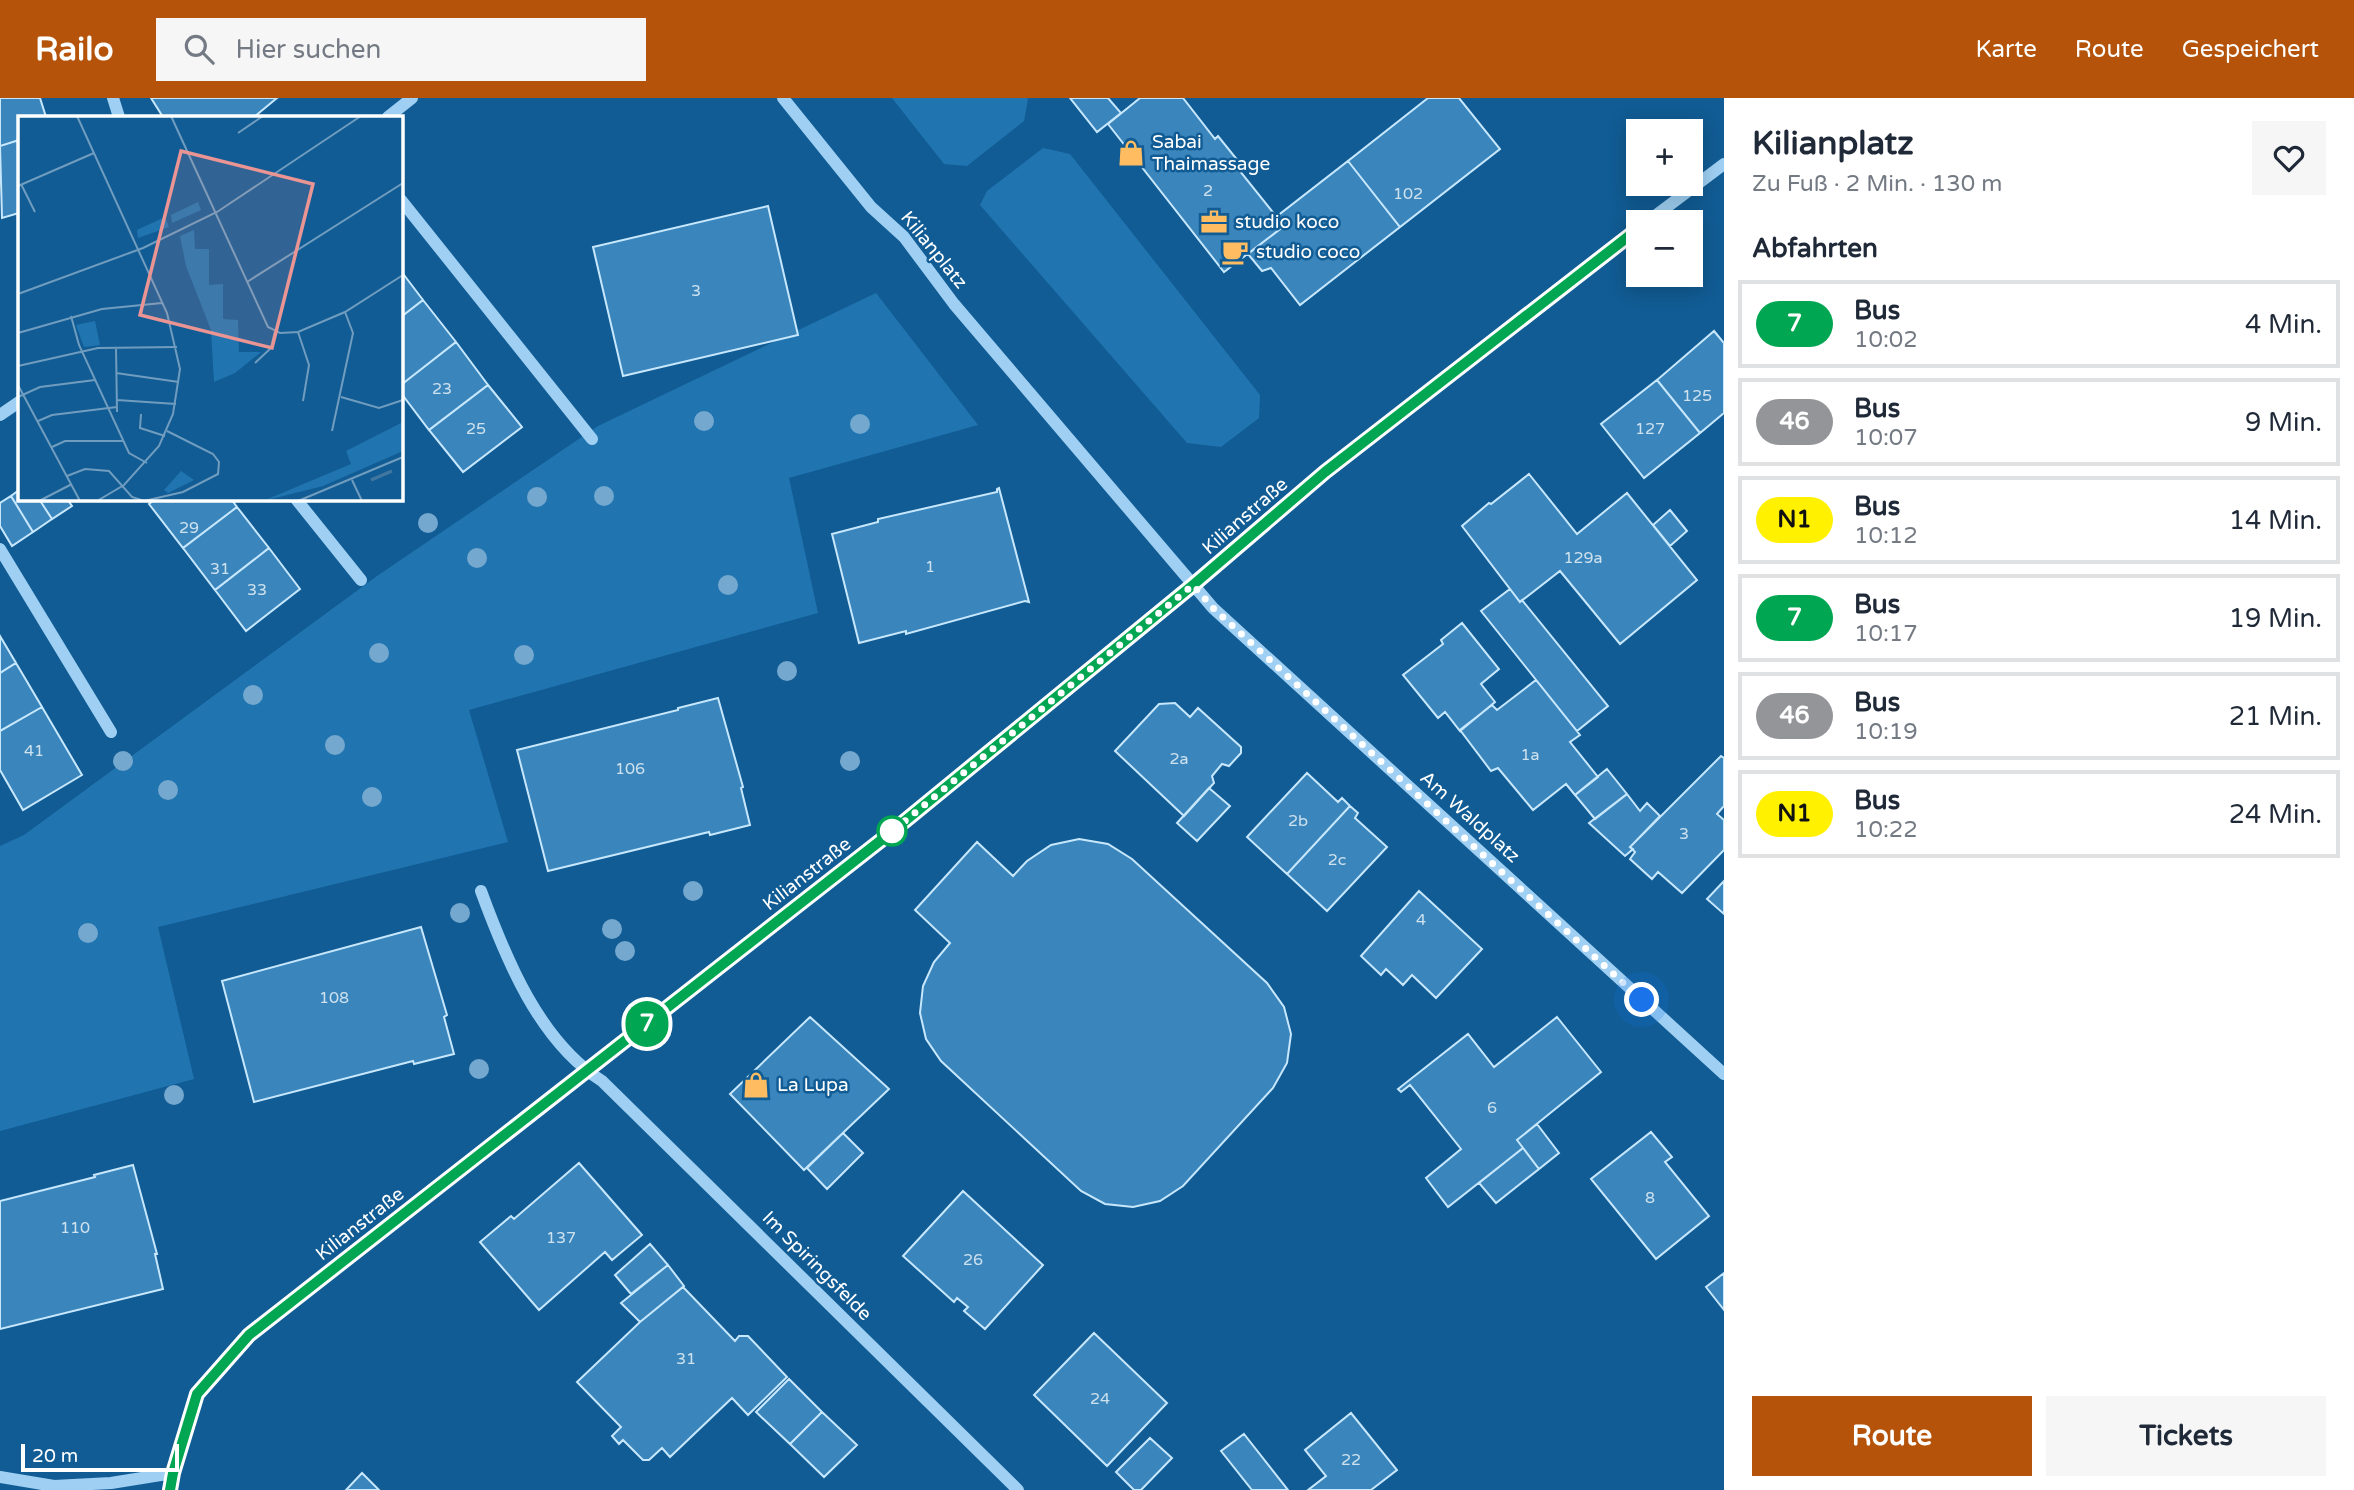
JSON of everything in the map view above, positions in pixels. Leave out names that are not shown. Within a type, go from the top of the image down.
[{"type":"street","points":[[113,98],[119,116]]},
{"type":"street","points":[[389,116],[412,98]]},
{"type":"street","name":"Kilianplatz","points":[[783,98],[871,207],[904,237],[954,304],[1193,585]]},
{"type":"street","points":[[1663,210],[1724,164]]},
{"type":"street","points":[[402,201],[592,439]]},
{"type":"street","name":"Kilianstraße","points":[[170,1490],[197,1394],[249,1335],[889,834],[1193,585],[1325,472],[1626,238]]},
{"type":"street","points":[[0,415],[18,403]]},
{"type":"street","points":[[297,500],[361,580]]},
{"type":"street","points":[[0,549],[111,732]]},
{"type":"street","name":"Am Waldplatz","points":[[1193,585],[1213,608],[1724,1074]]},
{"type":"street","name":"Im Spiringsfelde","points":[[481,891],[503,948],[552,1037],[587,1072],[612,1091],[1018,1490]]},
{"type":"street","points":[[0,1476],[54,1486],[111,1483],[173,1473]]},
{"type":"shaded area","points":[[892,98],[1028,99],[1024,121],[967,166],[944,164]]},
{"type":"shaded area","points":[[1043,148],[1070,154],[1260,395],[1259,418],[1221,447],[1187,443],[980,205],[987,191]]},
{"type":"shaded area","points":[[876,293],[978,425],[789,478],[818,613],[469,710],[508,842],[158,927],[194,1079],[0,1131],[0,846],[24,835],[377,576],[598,426]]},
{"type":"building","points":[[0,98],[40,98],[46,116],[18,116],[18,140],[0,146]]},
{"type":"building","points":[[151,98],[277,98],[255,116],[162,116]]},
{"type":"building","points":[[1070,98],[1108,98],[1121,113],[1097,132]]},
{"type":"building","points":[[1140,98],[1183,98],[1215,139],[1218,136],[1239,162],[1235,165],[1284,226],[1224,272],[1108,124]]},
{"type":"building","points":[[1428,98],[1459,98],[1500,149],[1400,227],[1348,161]]},
{"type":"building","points":[[18,140],[18,213],[2,218],[0,146]]},
{"type":"building","points":[[1348,161],[1400,227],[1300,305],[1271,268],[1262,271],[1248,254],[1284,226],[1276,217]]},
{"type":"building","points":[[768,206],[798,335],[623,376],[593,247]]},
{"type":"building","points":[[402,272],[423,300],[402,316]]},
{"type":"building","points":[[423,300],[456,342],[402,384],[402,316]]},
{"type":"building","points":[[1714,331],[1724,343],[1724,413],[1700,433],[1657,380]]},
{"type":"building","points":[[456,342],[488,385],[429,430],[402,394],[402,384]]},
{"type":"building","points":[[1657,380],[1700,433],[1644,478],[1601,424]]},
{"type":"building","points":[[488,385],[522,427],[463,472],[429,430]]},
{"type":"building","points":[[1529,474],[1577,534],[1627,493],[1697,580],[1620,644],[1560,571],[1520,602],[1462,526]]},
{"type":"building","points":[[999,488],[1029,602],[906,634],[906,631],[859,643],[832,534],[878,522],[878,519],[997,492]]},
{"type":"building","points":[[18,491],[18,500],[40,500],[52,519],[33,532],[11,496]]},
{"type":"building","points":[[11,496],[33,532],[12,546],[0,526],[0,503]]},
{"type":"building","points":[[40,500],[68,500],[72,506],[52,519]]},
{"type":"building","points":[[154,500],[232,500],[237,507],[183,548],[149,504]]},
{"type":"building","points":[[237,507],[269,548],[215,590],[183,548]]},
{"type":"building","points":[[1670,510],[1687,531],[1670,546],[1653,525]]},
{"type":"building","points":[[269,548],[300,589],[246,631],[215,590]]},
{"type":"building","points":[[1510,589],[1520,602],[1522,600],[1608,706],[1577,731],[1481,611]]},
{"type":"building","points":[[1462,623],[1499,669],[1481,684],[1495,702],[1460,731],[1445,712],[1438,718],[1403,675],[1443,644],[1441,640]]},
{"type":"building","points":[[0,636],[16,663],[0,673]]},
{"type":"building","points":[[16,663],[42,707],[0,731],[0,673]]},
{"type":"building","points":[[1536,680],[1580,735],[1570,742],[1598,777],[1575,795],[1566,784],[1533,810],[1498,768],[1491,771],[1460,730],[1492,705],[1497,710]]},
{"type":"building","points":[[718,698],[743,787],[741,788],[750,825],[710,835],[709,832],[548,871],[517,750]]},
{"type":"building","points":[[1175,703],[1190,717],[1198,708],[1241,747],[1241,753],[1229,766],[1222,764],[1212,776],[1214,783],[1184,816],[1115,751],[1159,704]]},
{"type":"building","points":[[42,707],[82,775],[23,810],[0,770],[0,731]]},
{"type":"building","points":[[1721,756],[1724,758],[1724,806],[1717,814],[1724,820],[1724,850],[1682,893],[1658,872],[1652,879],[1630,859],[1635,852],[1630,847]]},
{"type":"building","points":[[1607,769],[1627,794],[1595,819],[1575,795]]},
{"type":"building","points":[[1307,773],[1338,802],[1342,798],[1350,806],[1287,874],[1247,837]]},
{"type":"building","points":[[1209,788],[1230,806],[1197,841],[1177,823]]},
{"type":"building","points":[[1627,794],[1640,811],[1647,803],[1660,816],[1630,847],[1633,849],[1625,856],[1589,823]]},
{"type":"building","points":[[1350,806],[1358,813],[1355,818],[1387,847],[1327,911],[1287,874]]},
{"type":"building","points":[[1079,839],[1108,844],[1132,859],[1267,983],[1284,1007],[1291,1034],[1287,1063],[1273,1088],[1183,1186],[1160,1201],[1133,1207],[1105,1204],[1081,1191],[941,1061],[926,1039],[920,1013],[923,986],[934,962],[950,943],[915,910],[977,842],[1013,876],[1027,861],[1051,845]]},
{"type":"building","points":[[1724,881],[1724,914],[1707,899]]},
{"type":"building","points":[[1419,891],[1482,949],[1436,998],[1412,975],[1403,985],[1386,969],[1381,975],[1361,956]]},
{"type":"building","points":[[421,927],[447,1015],[444,1017],[454,1054],[414,1064],[413,1061],[254,1102],[222,981]]},
{"type":"building","points":[[810,1017],[889,1089],[804,1170],[730,1094]]},
{"type":"building","points":[[1557,1017],[1601,1072],[1517,1140],[1523,1148],[1448,1207],[1426,1178],[1461,1149],[1410,1085],[1401,1092],[1398,1089],[1468,1034],[1494,1067]]},
{"type":"building","points":[[1537,1124],[1559,1153],[1539,1169],[1517,1140]]},
{"type":"building","points":[[1651,1132],[1672,1157],[1665,1162],[1709,1216],[1656,1259],[1591,1179]]},
{"type":"building","points":[[843,1133],[863,1153],[827,1189],[807,1168]]},
{"type":"building","points":[[1523,1148],[1539,1169],[1496,1203],[1479,1183]]},
{"type":"building","points":[[579,1163],[642,1235],[612,1260],[605,1252],[539,1310],[480,1242],[511,1216],[514,1219]]},
{"type":"building","points":[[133,1165],[157,1254],[163,1289],[0,1329],[0,1201]]},
{"type":"building","points":[[963,1191],[1043,1265],[985,1329],[964,1311],[968,1307],[957,1298],[954,1302],[903,1256]]},
{"type":"building","points":[[650,1244],[668,1265],[631,1294],[615,1275]]},
{"type":"building","points":[[668,1265],[684,1286],[640,1322],[621,1303]]},
{"type":"building","points":[[1724,1273],[1724,1310],[1706,1287]]},
{"type":"building","points":[[683,1287],[735,1341],[739,1336],[748,1336],[787,1377],[748,1415],[732,1398],[670,1457],[662,1448],[649,1460],[643,1460],[623,1440],[619,1444],[612,1436],[621,1427],[577,1382],[640,1322]]},
{"type":"building","points":[[1094,1333],[1167,1403],[1107,1466],[1034,1395]]},
{"type":"building","points":[[789,1379],[822,1412],[790,1444],[756,1412]]},
{"type":"building","points":[[822,1412],[857,1445],[824,1477],[790,1444]]},
{"type":"building","points":[[1351,1413],[1397,1470],[1371,1490],[1308,1490],[1326,1476],[1305,1450]]},
{"type":"building","points":[[1244,1434],[1288,1490],[1252,1490],[1221,1451]]},
{"type":"building","points":[[1150,1438],[1172,1458],[1141,1490],[1134,1490],[1116,1472]]},
{"type":"building","points":[[362,1473],[379,1490],[346,1490]]},
{"type":"bus line","name":"7","points":[[170,1490],[197,1394],[249,1335],[889,834],[1193,585],[1325,472],[1626,238]]},
{"type":"place","name":"Sabai Thaimassage","points":[[1131,153]]},
{"type":"place","name":"studio koco","points":[[1214,222]]},
{"type":"place","name":"studio coco","points":[[1235,252]]},
{"type":"place","name":"La Lupa","points":[[756,1085]]},
{"type":"route","points":[[892,831],[889,834],[1193,585],[1213,608],[1642,1000]]}]
